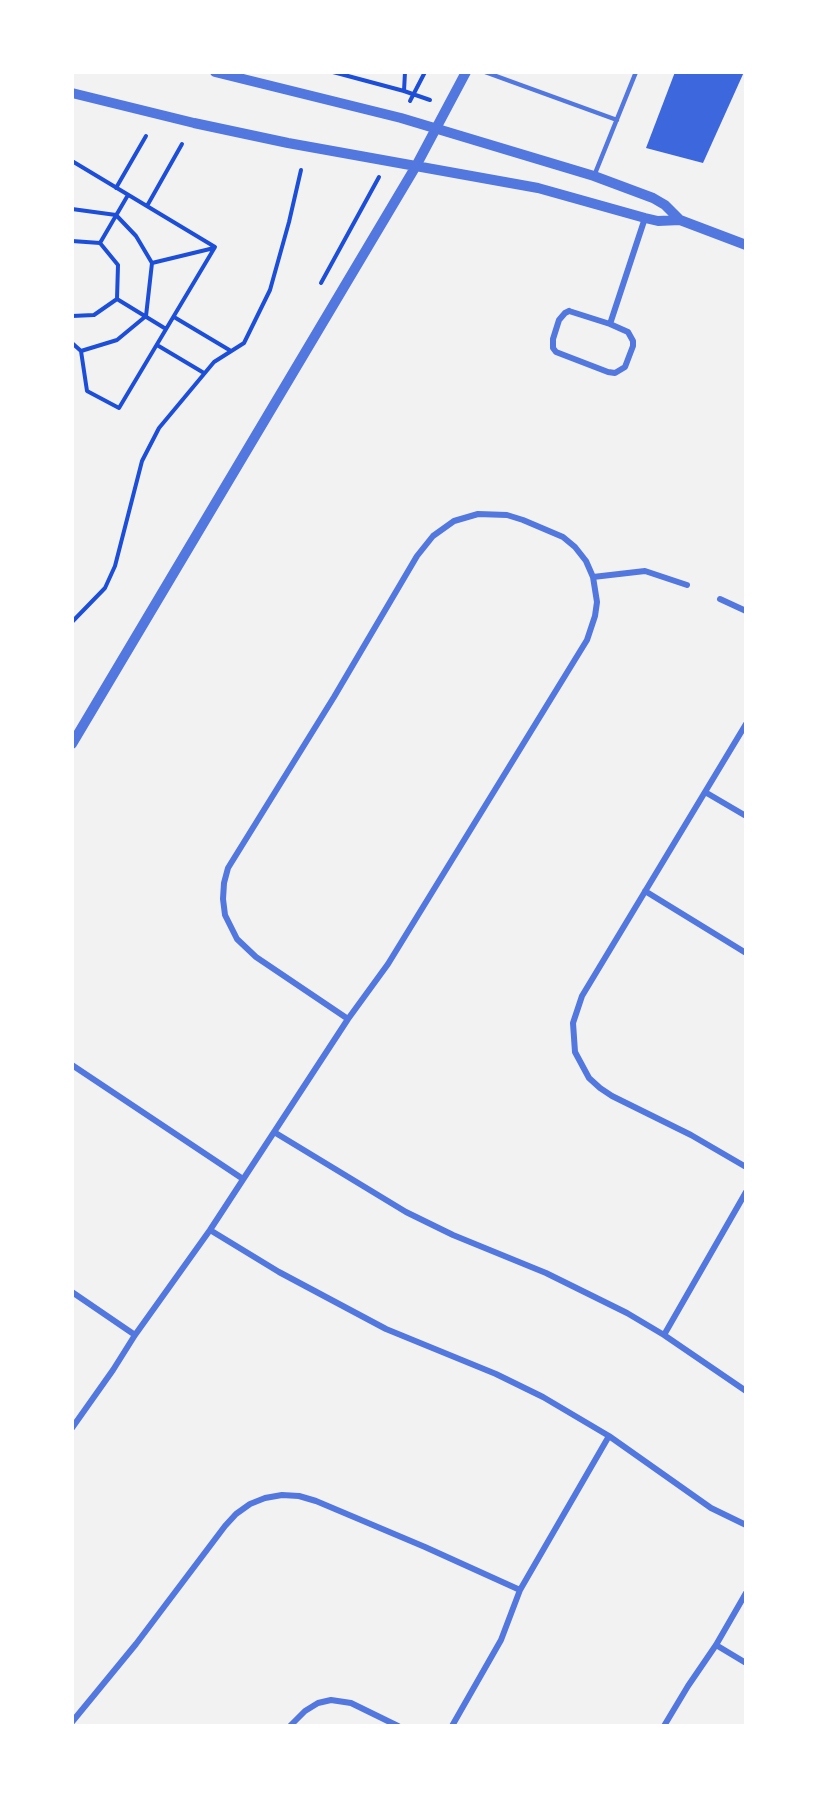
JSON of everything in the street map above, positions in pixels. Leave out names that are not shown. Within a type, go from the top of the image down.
[{"type":"street","points":[[215,72],[401,118],[594,176],[653,198],[680,220],[746,245]]},
{"type":"street","points":[[72,744],[416,166],[466,72]]},
{"type":"street","points":[[72,93],[194,123],[384,161],[538,188],[645,219],[680,220]]},
{"type":"street","points":[[610,324],[645,219]]},
{"type":"street","points":[[574,312],[610,324],[628,332],[633,341],[628,362],[621,370],[608,372],[561,355],[553,348],[553,339],[559,320],[565,313],[574,312]]},
{"type":"street","points":[[72,1428],[210,1230],[348,1019],[388,964],[587,640],[597,602],[593,577],[585,561],[563,537],[523,520],[507,515],[478,514],[460,519],[442,528],[433,536],[417,556],[334,697],[228,868],[224,883],[225,915],[237,939],[256,957],[348,1019]]},
{"type":"street","points":[[593,577],[645,571],[687,585]]},
{"type":"street","points":[[720,598],[746,611]]},
{"type":"street","points":[[746,724],[582,996],[573,1023],[575,1052],[589,1078],[600,1088],[691,1135],[746,1167]]},
{"type":"street","points":[[705,792],[746,816]]},
{"type":"street","points":[[645,891],[746,953]]},
{"type":"street","points":[[72,1065],[243,1179]]},
{"type":"street","points":[[274,1132],[406,1212],[589,1292],[664,1335],[746,1391]]},
{"type":"street","points":[[664,1335],[746,1192]]},
{"type":"street","points":[[210,1230],[328,1300],[386,1329],[496,1374],[543,1397],[609,1436],[711,1508],[746,1525]]},
{"type":"street","points":[[72,1292],[135,1335]]},
{"type":"street","points":[[452,1726],[501,1640],[520,1590],[609,1436]]},
{"type":"street","points":[[72,1722],[230,1520],[250,1504],[266,1498],[282,1495],[299,1496],[316,1501],[520,1590]]},
{"type":"street","points":[[664,1726],[716,1646],[746,1593]]},
{"type":"street","points":[[716,1646],[746,1663]]},
{"type":"street","points":[[290,1726],[305,1711],[318,1703],[331,1700],[351,1703],[398,1726]]},
{"type":"lane","points":[[485,72],[616,120]]},
{"type":"lane","points":[[594,176],[636,72]]},
{"type":"path","points":[[333,72],[404,91],[447,106]]},
{"type":"path","points":[[404,91],[405,72]]},
{"type":"path","points":[[401,118],[425,72]]},
{"type":"path","points":[[116,188],[146,136]]},
{"type":"path","points":[[147,206],[182,144]]},
{"type":"path","points":[[72,161],[215,247]]},
{"type":"path","points":[[317,290],[378,179],[384,161]]},
{"type":"path","points":[[72,622],[105,588],[115,566],[142,461],[159,428],[214,362],[244,343],[270,290],[301,170]]},
{"type":"path","points":[[100,243],[128,195]]},
{"type":"path","points":[[72,209],[116,215],[136,236],[152,263],[146,316],[117,340],[81,351]]},
{"type":"path","points":[[72,241],[100,243],[118,265],[117,299]]},
{"type":"path","points":[[152,263],[215,247]]},
{"type":"path","points":[[72,343],[81,351],[87,391],[119,408],[215,247]]},
{"type":"path","points":[[72,316],[94,315],[117,299]]},
{"type":"path","points":[[117,299],[166,329]]},
{"type":"path","points":[[174,317],[231,351]]},
{"type":"path","points":[[157,345],[204,373]]},
{"type":"building","points":[[675,72],[744,72],[703,163],[646,148]]}]
